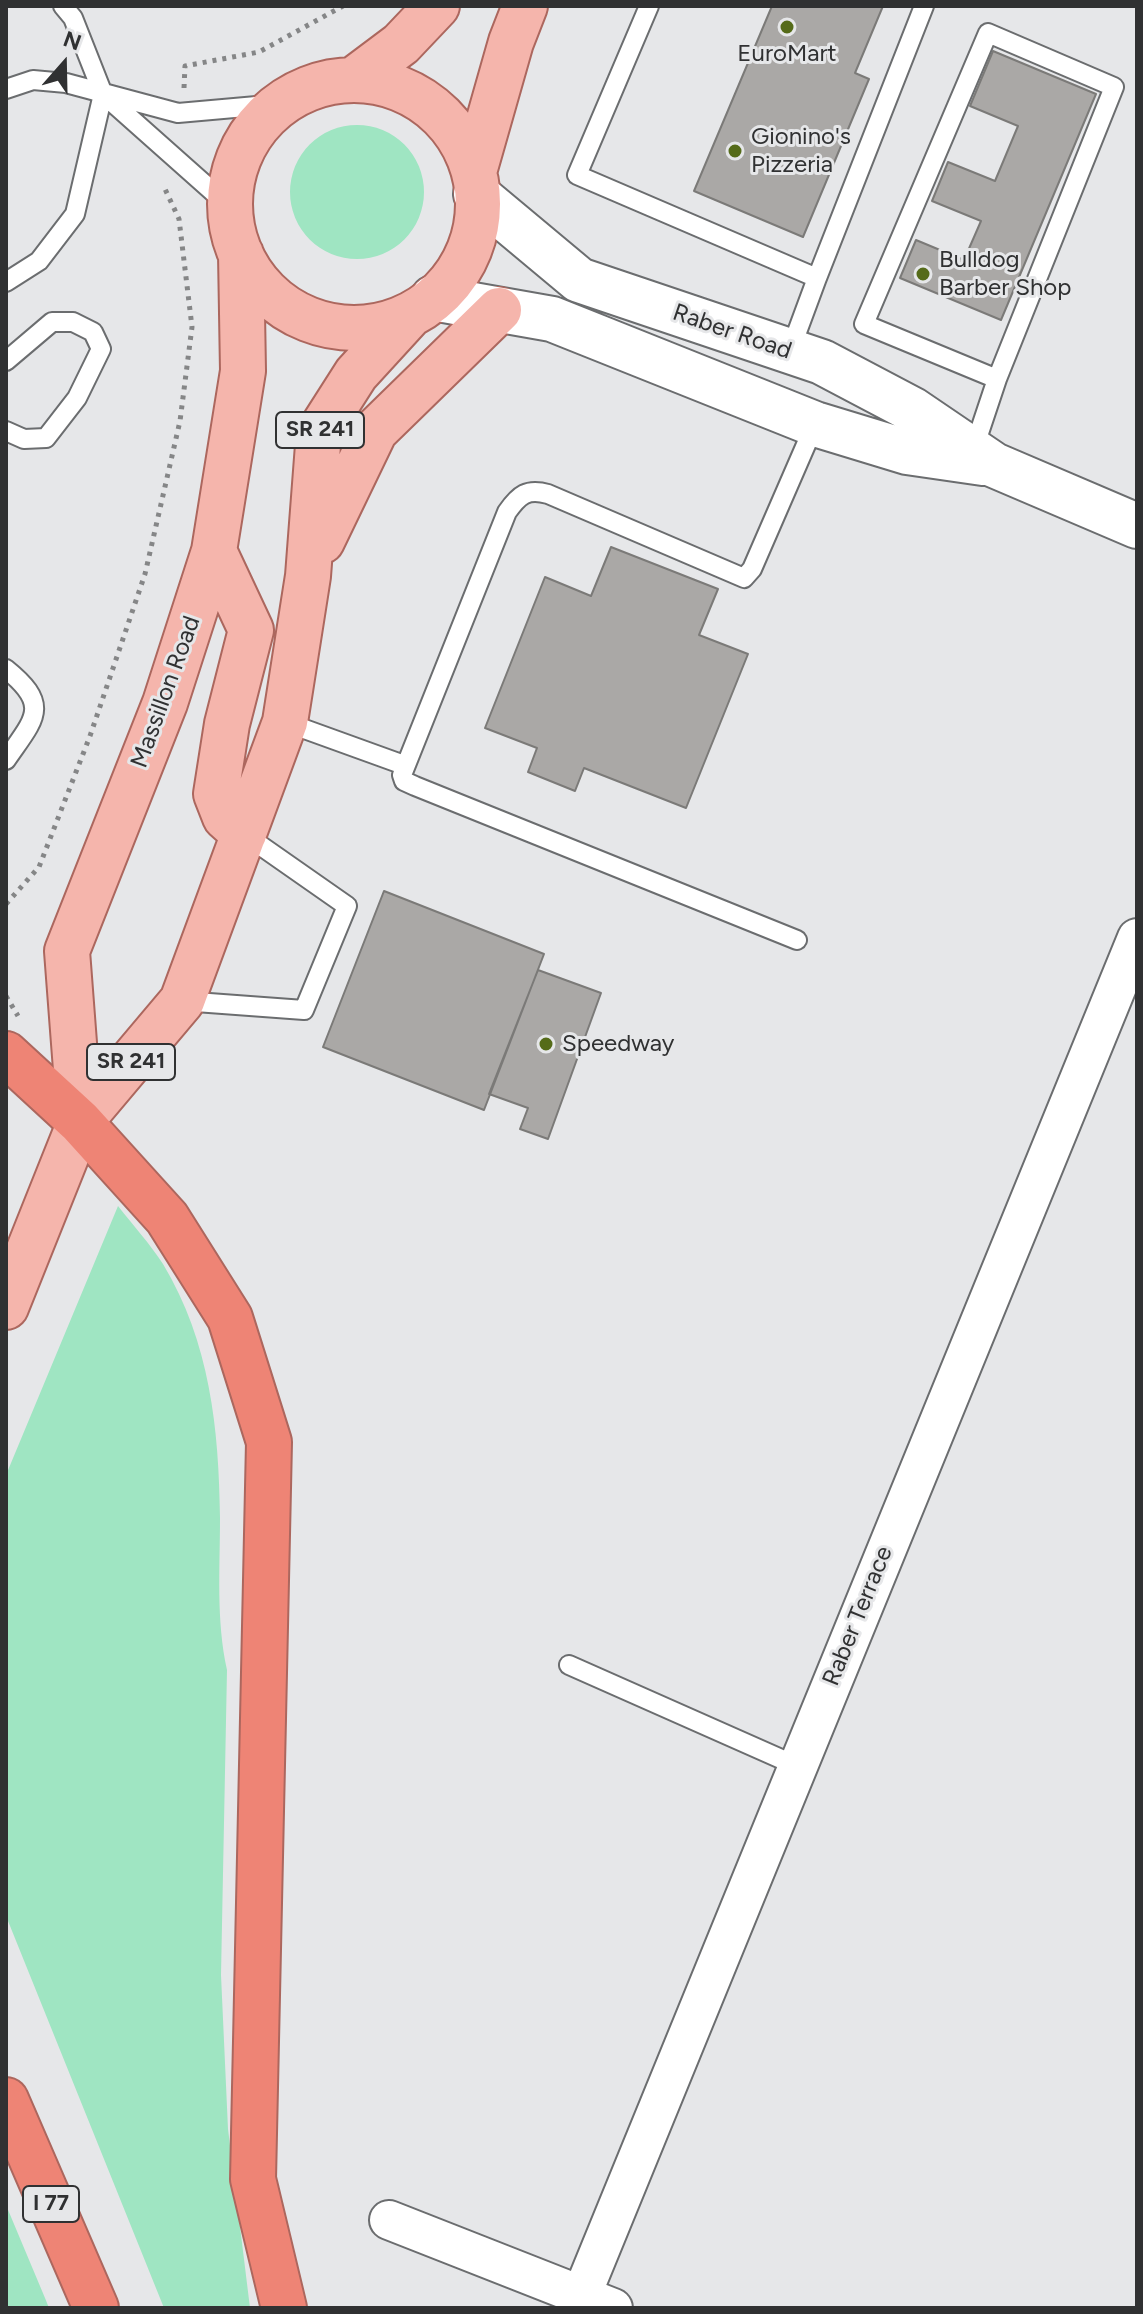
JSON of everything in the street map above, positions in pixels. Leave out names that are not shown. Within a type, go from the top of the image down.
[{"type":"highway","points":[[6,1054],[80,1122],[167,1218],[230,1318],[269,1442],[253,2179],[284,2308]]},
{"type":"highway","name":"I 77","points":[[6,2100],[96,2308]]},
{"type":"main road","points":[[353,80],[401,44],[437,6]]},
{"type":"main road","points":[[475,183],[511,42],[525,6]]},
{"type":"main road","points":[[353,80],[392,86],[427,104],[457,134],[475,183],[478,214],[468,255],[444,290],[422,307],[370,327],[328,326],[288,310],[256,282],[236,245],[229,206],[234,167],[252,132],[279,104],[314,86],[353,80]]},
{"type":"main road","name":"Massillon Road","points":[[80,1122],[67,951],[165,703],[214,551],[243,371],[241,254]]},
{"type":"main road","name":"Massillon Road","points":[[6,1307],[80,1122],[182,1001],[285,722],[308,576],[319,432],[356,374],[422,307]]},
{"type":"main road","points":[[308,576],[332,515],[375,431],[499,310]]},
{"type":"main road","points":[[214,551],[251,630],[227,724],[216,794],[225,817],[244,834]]},
{"type":"street","name":"Raber Road","points":[[475,183],[579,280],[822,362],[913,410],[983,458],[1137,526]]},
{"type":"street","name":"Raber Road","points":[[422,307],[499,310],[552,319],[815,424],[907,452],[983,458]]},
{"type":"street","name":"Raber Terrace","points":[[597,2301],[797,1766],[1137,938]]},
{"type":"street","points":[[389,2220],[597,2301]]},
{"type":"lane","points":[[63,6],[73,18],[103,94],[229,206]]},
{"type":"lane","points":[[649,6],[577,175],[817,278]]},
{"type":"lane","points":[[790,351],[924,6]]},
{"type":"lane","points":[[983,458],[997,379],[1114,87],[988,33],[864,324],[997,379]]},
{"type":"lane","points":[[6,89],[33,80],[66,83],[183,113],[279,104]]},
{"type":"lane","points":[[6,282],[39,261],[75,214],[103,94]]},
{"type":"lane","points":[[6,361],[52,322],[73,322],[93,332],[101,349],[77,398],[46,438],[24,439],[6,431]]},
{"type":"lane","points":[[797,940],[415,786],[404,781],[402,775],[507,512],[517,499],[526,492],[548,494],[744,578],[752,569],[815,424]]},
{"type":"lane","points":[[6,760],[32,722],[36,706],[31,692],[12,674]]},
{"type":"lane","points":[[285,722],[404,765]]},
{"type":"lane","points":[[182,1001],[304,1010],[347,906],[244,834]]},
{"type":"lane","points":[[569,1665],[797,1766]]},
{"type":"path","points":[[183,113],[185,66],[259,52],[343,6]]},
{"type":"path","points":[[6,904],[39,867],[90,736],[145,574],[180,421],[192,327],[179,219],[154,164],[166,149]]},
{"type":"green space","points":[[357,125],[383,130],[404,145],[419,166],[424,192],[419,218],[404,239],[383,254],[357,259],[331,254],[310,239],[295,218],[290,192],[295,166],[310,145],[331,130]]},
{"type":"green space","points":[[118,1206],[163,1264],[179,1294],[201,1355],[214,1419],[219,1485],[220,1613],[227,1670],[221,1975],[228,2129],[250,2308],[164,2308],[6,1916],[6,1475]]},
{"type":"green space","points":[[6,2205],[45,2298],[49,2308],[6,2308]]},
{"type":"building","points":[[772,6],[883,6],[855,73],[869,79],[803,237],[694,191]]},
{"type":"building","points":[[993,51],[1096,94],[1001,320],[900,278],[916,240],[964,260],[981,221],[932,201],[948,162],[995,181],[1018,126],[970,106]]},
{"type":"building","points":[[611,547],[718,589],[699,635],[748,654],[686,808],[584,768],[575,791],[528,772],[537,748],[485,728],[545,577],[591,596]]},
{"type":"building","name":"Speedway","points":[[384,891],[544,954],[484,1110],[323,1047]]},
{"type":"building","name":"Speedway","points":[[538,970],[601,993],[548,1139],[520,1129],[528,1108],[489,1094]]},
{"type":"place","name":"EuroMart","points":[[787,27]]},
{"type":"place","name":"Gionino's Pizzeria","points":[[735,151]]},
{"type":"place","name":"Bulldog Barber Shop","points":[[923,274]]},
{"type":"place","name":"Speedway","points":[[546,1044]]}]
